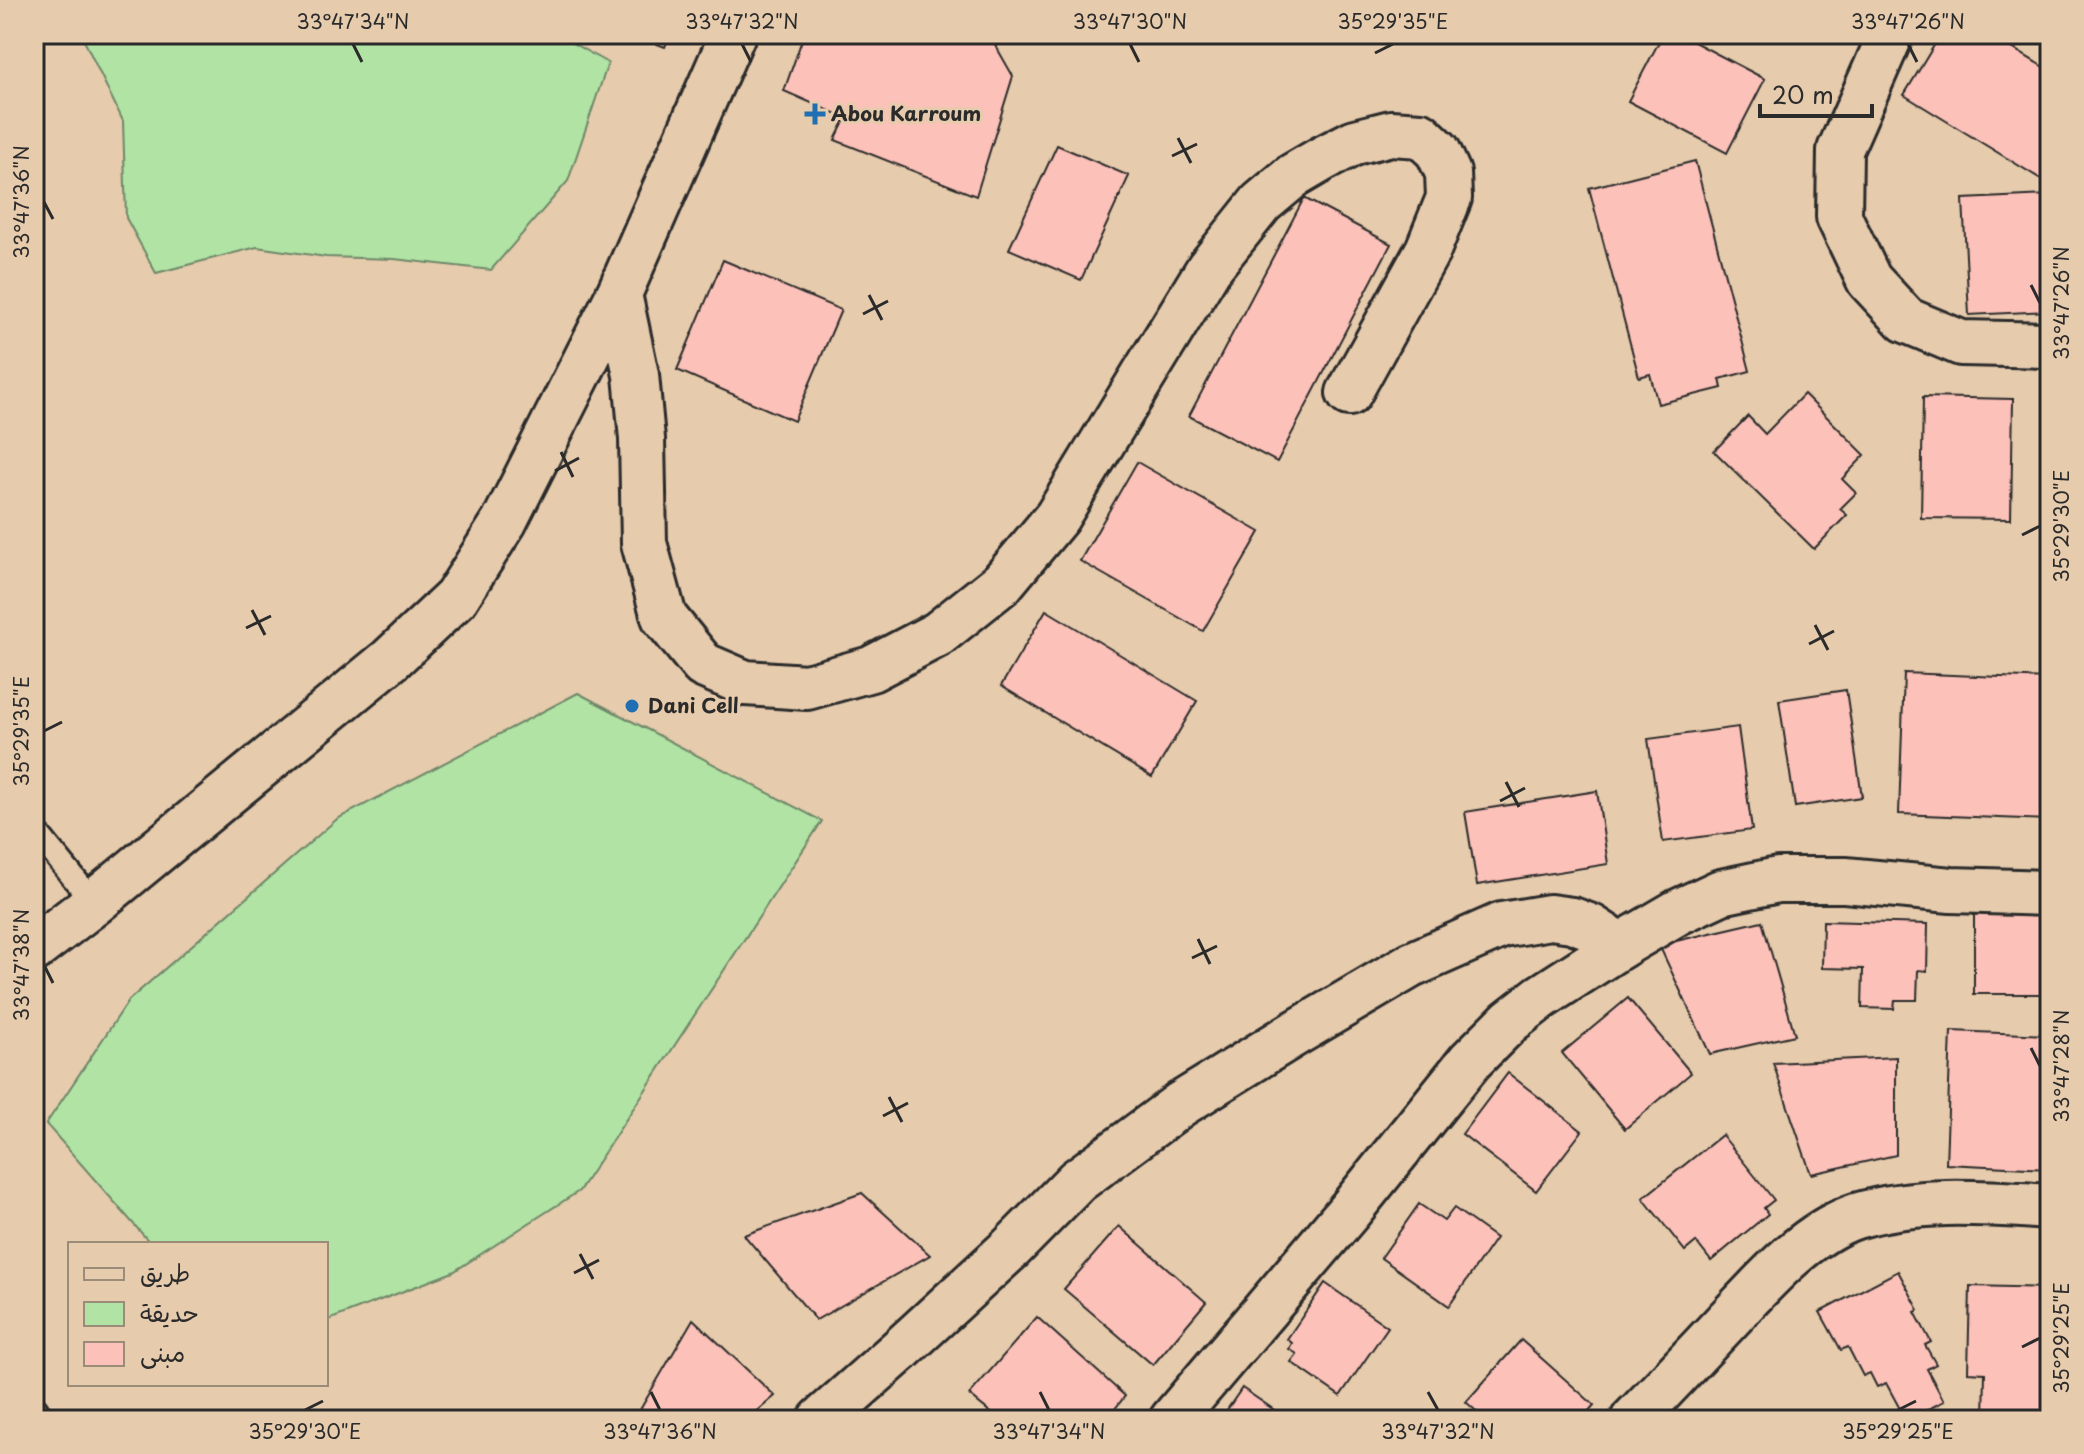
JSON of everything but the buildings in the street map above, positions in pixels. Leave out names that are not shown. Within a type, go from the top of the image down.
[{"type":"street","points":[[34,949],[390,660],[456,598],[504,522],[619,294],[733,34]]},
{"type":"street","points":[[1891,34],[1840,150],[1839,217],[1869,280],[1906,320],[1961,343],[2050,345]]},
{"type":"street","points":[[619,294],[636,375],[642,439],[644,543],[664,617],[703,665],[745,683],[807,687],[871,669],[938,634],[1002,583],[1057,517],[1209,268],[1261,203],[1293,176],[1355,142],[1391,133],[1421,135],[1438,151],[1448,173],[1449,198],[1428,250],[1349,393]]},
{"type":"street","points":[[1172,1420],[1350,1210],[1470,1061],[1510,1021],[1541,997],[1620,946],[1678,912],[1721,892],[1778,880],[1845,880],[1951,890],[2050,893]]},
{"type":"street","points":[[821,1420],[1011,1248],[1077,1181],[1181,1104],[1307,1026],[1411,965],[1502,925],[1550,917],[1572,920],[1591,927],[1620,946]]},
{"type":"street","points":[[1633,1420],[1808,1240],[1855,1217],[1917,1204],[2050,1207]]},
{"type":"lane","points":[[34,829],[94,903]]},
{"type":"lane","points":[[34,1407],[37,1411],[35,1420]]},
{"type":"green space","points":[[81,34],[556,34],[608,63],[568,181],[491,270],[394,259],[326,257],[257,247],[156,273],[126,218],[123,121]]},
{"type":"green space","points":[[578,693],[822,821],[579,1191],[453,1272],[328,1320],[328,1242],[149,1242],[46,1124],[129,1000],[337,819]]},
{"type":"place","name":"Abou Karroum","points":[[815,114]]},
{"type":"place","name":"Dani Cell","points":[[632,706]]}]
